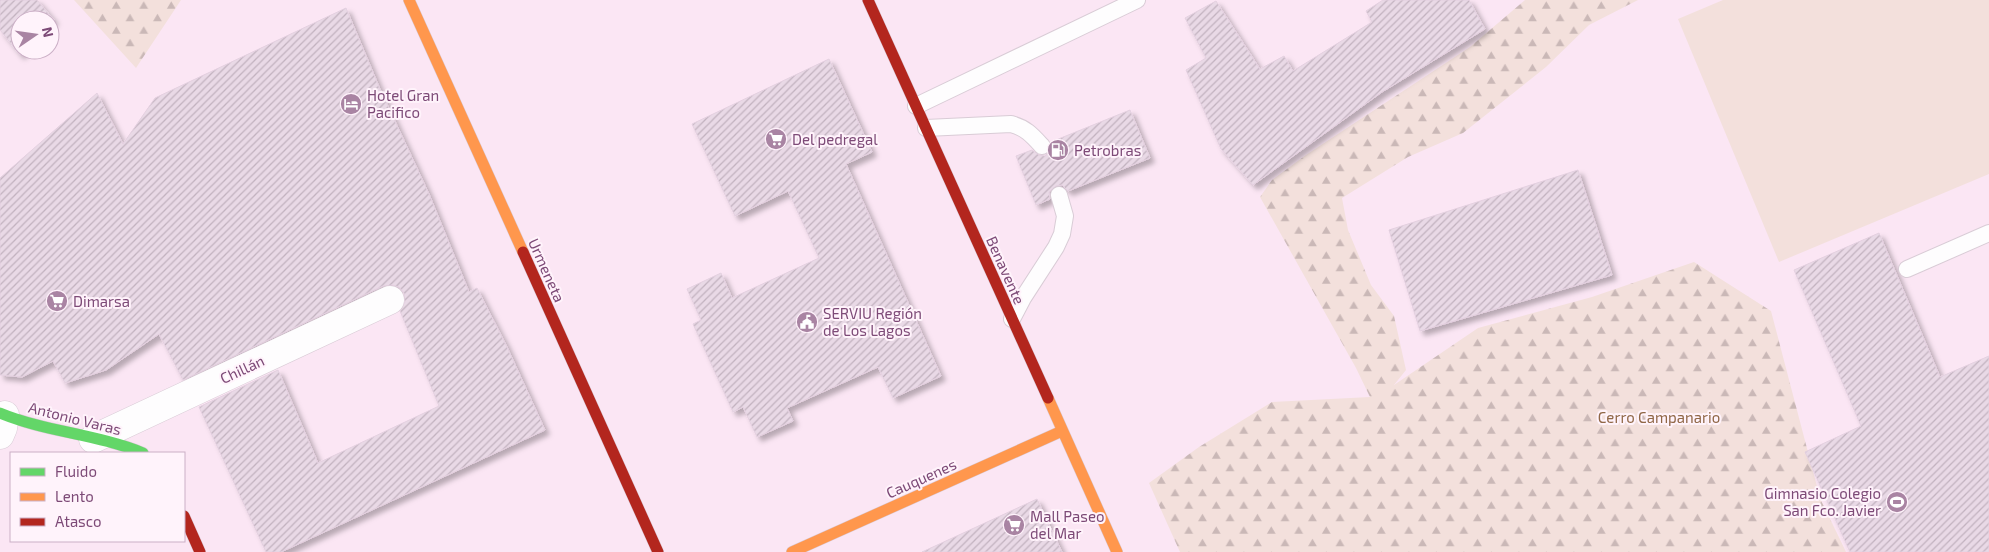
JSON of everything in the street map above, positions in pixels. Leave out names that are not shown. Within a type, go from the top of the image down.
[{"type":"main road","name":"Urmeneta","points":[[409,0],[658,552]]},
{"type":"main road","name":"Benavente","points":[[868,0],[1117,552]]},
{"type":"main road","name":"Antonio Varas","points":[[2,421],[124,445],[141,452]]},
{"type":"main road","name":"Cauquenes","points":[[792,552],[1062,430]]},
{"type":"main road","points":[[185,518],[200,552]]},
{"type":"street","name":"Chillán","points":[[94,439],[390,300]]},
{"type":"lane","points":[[916,106],[1136,0]]},
{"type":"lane","points":[[926,128],[1011,124],[1022,127],[1032,134],[1042,146]]},
{"type":"lane","points":[[1012,319],[1062,234],[1065,216],[1059,195]]},
{"type":"lane","points":[[1907,269],[1989,233]]},
{"type":"shaded area","points":[[0,0],[1989,0],[1989,552],[0,552]]},
{"type":"green space","points":[[74,0],[181,0],[136,68]]},
{"type":"green space","name":"Cerro Campanario","points":[[1525,0],[1638,0],[1589,25],[1546,67],[1463,133],[1408,157],[1342,198],[1348,230],[1371,285],[1394,316],[1406,370],[1394,385],[1478,328],[1592,297],[1694,262],[1771,311],[1820,498],[1846,552],[1180,552],[1149,483],[1199,447],[1272,402],[1370,397],[1356,368],[1260,197],[1272,180],[1306,155],[1470,47]]},
{"type":"green space","points":[[1723,0],[1989,0],[1989,174],[1779,262],[1678,19]]},
{"type":"building","points":[[0,0],[37,0],[46,10],[10,10],[10,42],[0,30]]},
{"type":"building","points":[[1383,0],[1469,0],[1485,29],[1382,92],[1253,185],[1221,149],[1186,70],[1206,58],[1185,18],[1216,1],[1260,69],[1284,56],[1293,71],[1372,22],[1366,11]]},
{"type":"building","points":[[346,8],[380,89],[429,194],[469,292],[477,288],[507,347],[545,430],[281,552],[266,552],[199,407],[278,370],[318,463],[439,406],[400,311],[405,302],[404,293],[399,287],[392,285],[383,286],[183,380],[159,334],[106,370],[65,383],[53,361],[22,377],[0,375],[0,178],[97,93],[123,144],[155,98]]},
{"type":"building","name":"SERVIU Región de Los Lagos","points":[[829,59],[872,152],[846,164],[941,376],[893,398],[878,367],[787,408],[793,421],[757,437],[743,407],[733,412],[693,324],[701,320],[687,289],[721,273],[732,298],[819,258],[788,191],[735,216],[692,124]]},
{"type":"building","points":[[1130,110],[1150,158],[1068,191],[1062,185],[1056,186],[1049,192],[1050,199],[1036,205],[1016,156],[1032,150],[1039,155],[1045,156],[1051,149],[1051,142]]},
{"type":"building","points":[[1578,170],[1612,275],[1420,331],[1389,230]]},
{"type":"building","points":[[1879,233],[1940,377],[1989,356],[1989,552],[1850,552],[1805,452],[1861,426],[1794,270]]},
{"type":"building","name":"Mall Paseo del Mar","points":[[1037,499],[1062,552],[922,552]]},
{"type":"traffic: fast","points":[[0,413],[35,425],[108,441],[140,452]]},
{"type":"traffic: slow","points":[[409,0],[523,252]]},
{"type":"traffic: slow","points":[[1048,398],[1117,552]]},
{"type":"traffic: slow","points":[[792,552],[1062,431]]},
{"type":"traffic: jam","points":[[868,0],[1048,398]]},
{"type":"traffic: jam","points":[[523,252],[658,552]]},
{"type":"traffic: jam","points":[[185,518],[200,552]]},
{"type":"place","name":"Hotel Gran Pacifico","points":[[351,104]]},
{"type":"place","name":"Del pedregal","points":[[776,139]]},
{"type":"place","name":"Petrobras","points":[[1058,150]]},
{"type":"place","name":"Dimarsa","points":[[57,301]]},
{"type":"place","name":"SERVIU Región de Los Lagos","points":[[807,322]]},
{"type":"place","name":"Gimnasio Colegio San Fco. Javier","points":[[1897,502]]},
{"type":"place","name":"Mall Paseo del Mar","points":[[1014,525]]}]
